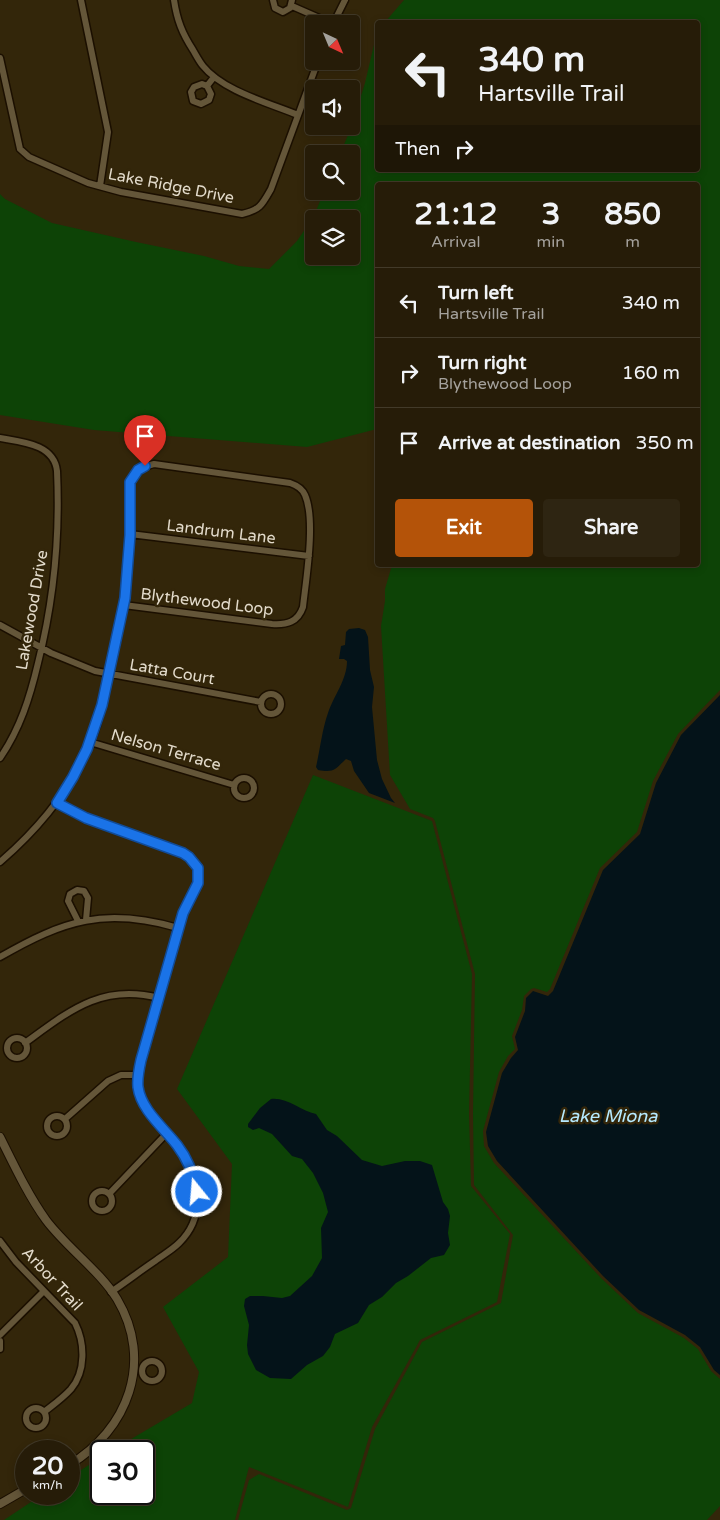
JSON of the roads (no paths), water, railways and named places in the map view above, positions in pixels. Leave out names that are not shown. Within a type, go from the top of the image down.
[{"type":"street","points":[[81,0],[108,132],[100,186]]},
{"type":"street","points":[[174,0],[177,20],[188,42],[202,65],[214,77],[228,86],[298,114]]},
{"type":"street","points":[[273,0],[274,6],[280,11],[288,10],[292,3],[315,15]]},
{"type":"street","points":[[338,15],[345,0]]},
{"type":"street","name":"Lake Ridge Drive","points":[[0,58],[20,149],[29,157],[88,183],[121,192],[242,214],[255,211],[265,200],[315,70]]},
{"type":"street","points":[[207,86],[214,77]]},
{"type":"street","name":"Lakewood Drive","points":[[0,438],[40,447],[47,451],[56,463],[58,500],[58,542],[53,591],[42,648],[25,712],[0,758]]},
{"type":"street","name":"Blythewood Loop","points":[[0,862],[34,830],[57,803],[79,767],[90,742],[102,705],[124,605],[130,534],[130,482],[133,476],[145,466],[154,464],[290,482],[302,490],[307,503],[310,533],[303,608],[297,619],[287,624],[272,624],[124,605]]},
{"type":"street","name":"Landrum Lane","points":[[130,534],[309,556]]},
{"type":"street","name":"Latta Court","points":[[0,625],[75,664],[109,674],[261,702]]},
{"type":"street","name":"Nelson Terrace","points":[[90,742],[234,785]]},
{"type":"street","points":[[57,803],[74,813],[189,857],[198,868],[198,883],[188,901],[178,928],[138,1075],[138,1087],[144,1104],[183,1154],[195,1183],[196,1215],[192,1226],[180,1242],[111,1292]]},
{"type":"street","points":[[78,921],[68,901],[70,894],[77,890],[84,891],[88,898],[86,920]]},
{"type":"street","points":[[0,957],[32,939],[78,921],[116,918],[142,920],[178,928]]},
{"type":"street","points":[[25,1043],[64,1015],[92,1000],[121,993],[159,998]]},
{"type":"street","points":[[65,1119],[108,1081],[122,1075],[138,1075]]},
{"type":"street","points":[[109,1194],[167,1133]]},
{"type":"street","points":[[0,1137],[45,1219],[111,1292],[123,1311],[129,1326],[134,1354],[128,1397],[114,1424],[95,1447],[80,1457]]},
{"type":"street","name":"Arbor Trail","points":[[0,1241],[16,1262],[75,1323],[80,1334],[82,1345],[81,1371],[72,1387],[44,1412]]},
{"type":"street","points":[[0,1335],[44,1292]]},
{"type":"street","points":[[0,1341],[0,1349]]},
{"type":"street","points":[[133,1368],[143,1370]]},
{"type":"street","points":[[0,1504],[15,1495]]},
{"type":"water","points":[[359,628],[365,630],[368,637],[370,670],[374,687],[372,707],[377,760],[382,779],[395,803],[369,793],[354,771],[351,761],[346,759],[337,768],[331,770],[318,770],[316,767],[326,720],[345,675],[347,661],[339,659],[341,646],[345,645],[346,632],[349,629]]},
{"type":"water","name":"Lake Miona","points":[[720,695],[720,1375],[714,1370],[700,1347],[685,1335],[639,1310],[603,1276],[497,1161],[488,1146],[486,1132],[502,1073],[518,1050],[515,1037],[525,1011],[526,998],[533,991],[548,996],[553,991],[603,870],[640,834],[656,783],[681,735]]},
{"type":"water","points":[[271,1099],[283,1100],[316,1114],[327,1130],[337,1136],[362,1160],[382,1166],[405,1161],[420,1161],[432,1165],[443,1202],[450,1216],[448,1233],[450,1245],[444,1255],[431,1258],[396,1283],[382,1297],[369,1305],[358,1323],[335,1334],[330,1347],[323,1356],[307,1365],[291,1379],[270,1378],[256,1370],[248,1354],[249,1325],[244,1306],[245,1299],[250,1296],[282,1298],[290,1296],[312,1276],[322,1258],[321,1228],[328,1212],[323,1193],[313,1173],[302,1159],[292,1156],[272,1134],[259,1128],[253,1130],[248,1127],[248,1124],[260,1108]]}]
